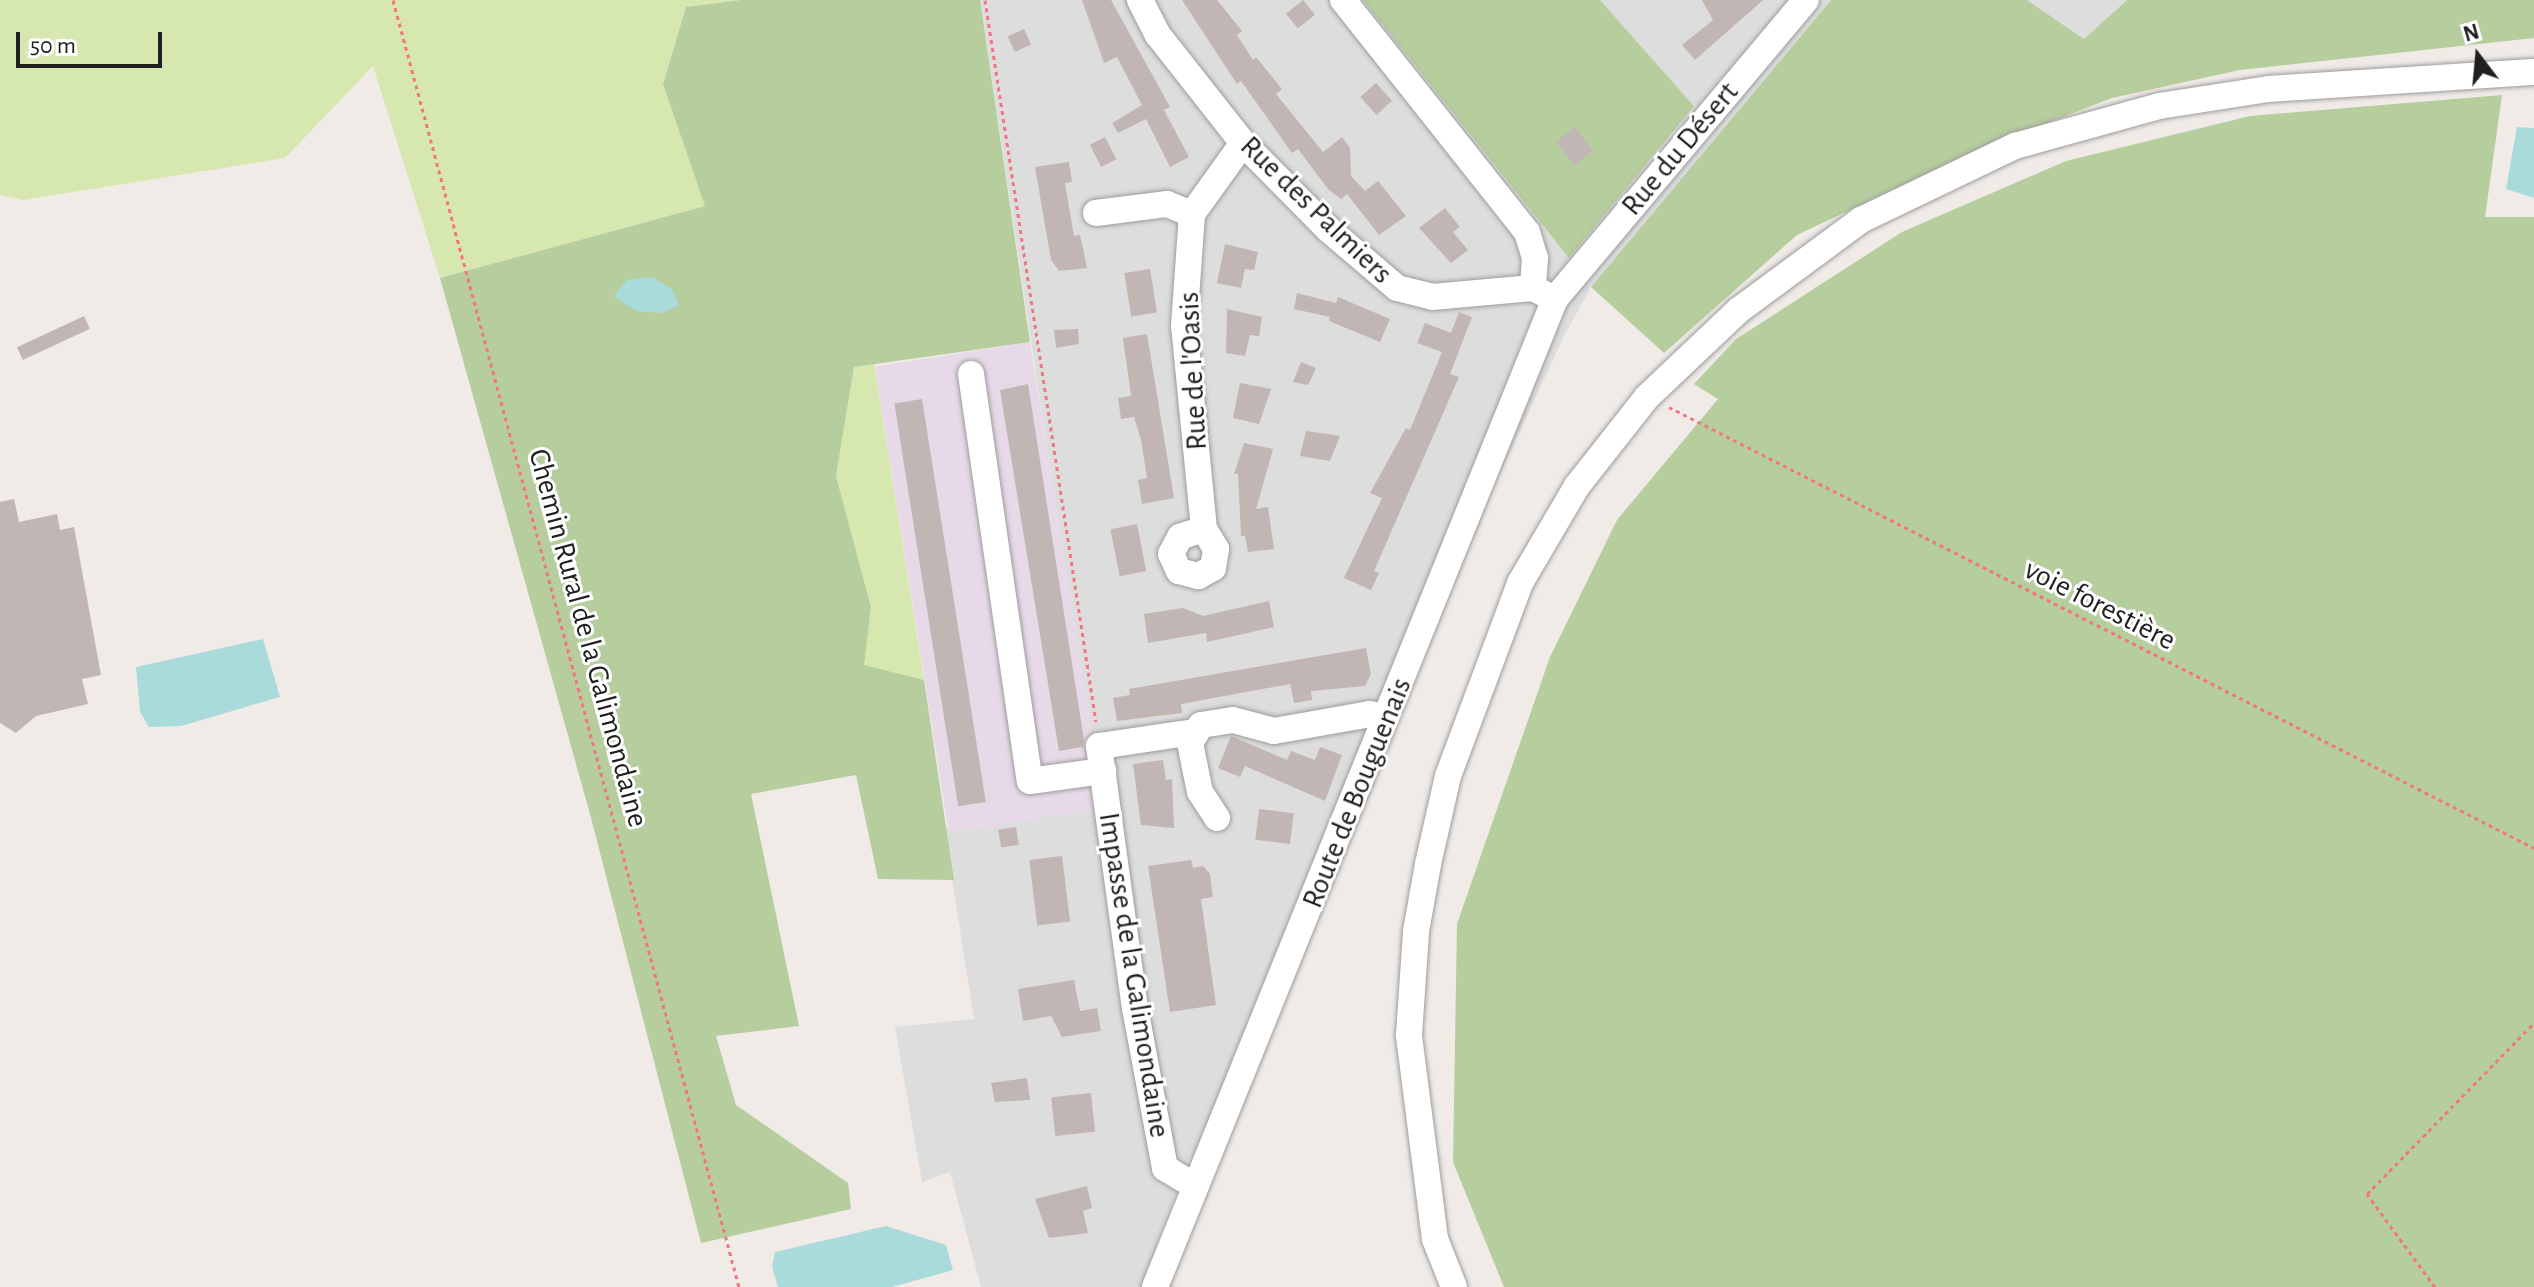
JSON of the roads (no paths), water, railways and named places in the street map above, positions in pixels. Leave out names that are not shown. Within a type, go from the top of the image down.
[{"type":"street","name":"Rue des Palmiers","points":[[1140,0],[1158,35],[1243,143],[1328,229],[1397,288],[1432,297],[1544,293]]},
{"type":"street","points":[[1343,0],[1527,232],[1544,293]]},
{"type":"street","name":"Rue du Désert","points":[[1544,293],[1806,0]]},
{"type":"street","points":[[1454,1287],[1435,1239],[1409,1035],[1416,931],[1428,864],[1448,776],[1520,583],[1577,486],[1647,397],[1739,310],[1861,220],[2015,146],[2159,106],[2269,89],[2534,72]]},
{"type":"street","points":[[1096,213],[1167,204],[1192,214],[1243,143]]},
{"type":"street","name":"Rue de l'Oasis","points":[[1192,214],[1184,326],[1204,529]]},
{"type":"street","name":"Route de Bouguenais","points":[[1155,1287],[1385,717],[1544,293]]},
{"type":"street","points":[[971,374],[1030,781],[1194,732],[1210,721],[1233,720],[1274,731],[1370,714],[1385,717]]},
{"type":"street","points":[[1194,732],[1190,743],[1200,792],[1217,818]]},
{"type":"street","name":"Impasse de la Galimondaine","points":[[1101,759],[1135,1008],[1165,1168],[1195,1186]]},
{"type":"water","points":[[2517,127],[2534,128],[2534,198],[2506,189]]},
{"type":"water","points":[[652,277],[672,289],[679,305],[662,313],[636,311],[614,296],[627,280]]},
{"type":"water","points":[[263,639],[280,697],[181,726],[149,727],[140,712],[136,667]]},
{"type":"water","points":[[886,1226],[946,1245],[953,1270],[892,1287],[778,1287],[772,1267],[775,1252]]}]
